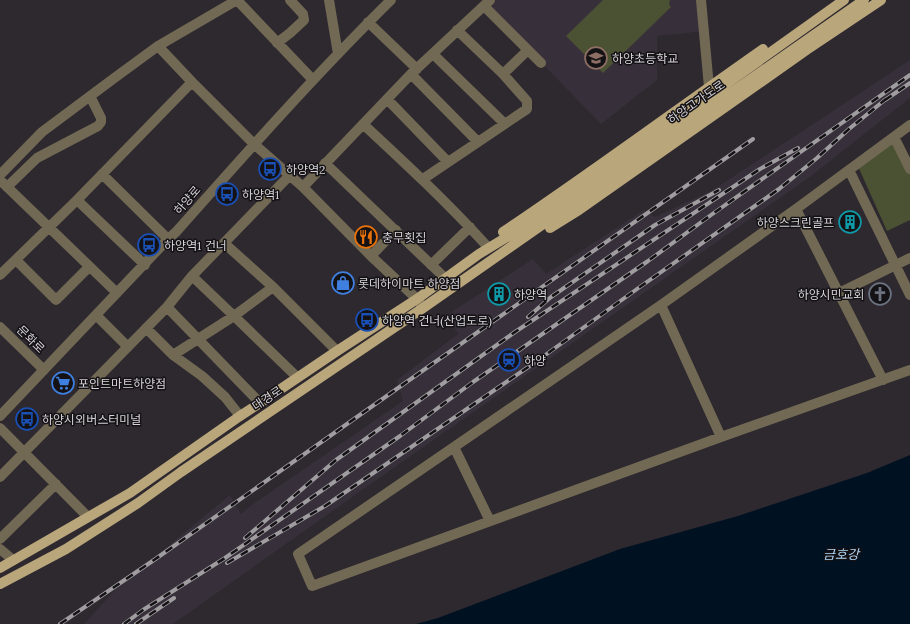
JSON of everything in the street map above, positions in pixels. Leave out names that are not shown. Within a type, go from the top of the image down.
[{"type":"main road","points":[[479,254],[486,244],[495,237],[568,188],[834,0]]},
{"type":"main road","name":"하양고가도로","points":[[541,221],[844,0]]},
{"type":"main road","name":"하양고가도로","points":[[541,221],[864,0]]},
{"type":"main road","points":[[514,245],[535,237],[579,210],[808,49],[881,0]]},
{"type":"main road","name":"대경로","points":[[0,584],[66,549],[138,503],[181,472],[514,245],[541,221]]},
{"type":"main road","name":"대경로","points":[[0,568],[130,493],[297,377],[417,299],[479,254],[541,221]]},
{"type":"street","points":[[0,175],[42,132],[90,96],[158,46],[237,0],[313,80]]},
{"type":"street","points":[[277,43],[304,20],[303,14],[290,0]]},
{"type":"street","points":[[329,0],[338,54]]},
{"type":"street","name":"하양로","points":[[0,416],[145,265],[313,80],[391,0]]},
{"type":"street","points":[[702,0],[709,87]]},
{"type":"street","points":[[303,187],[414,72],[487,3],[540,63]]},
{"type":"street","points":[[368,22],[478,142]]},
{"type":"street","points":[[422,179],[527,109],[527,101],[457,30]]},
{"type":"street","points":[[158,46],[254,144],[303,187],[371,256],[417,299],[423,308]]},
{"type":"street","points":[[502,74],[528,50]]},
{"type":"street","points":[[433,54],[505,124]]},
{"type":"street","points":[[0,275],[77,200],[192,82]]},
{"type":"street","points":[[90,96],[101,118],[101,122],[98,126],[36,158],[3,184],[117,293]]},
{"type":"street","points":[[387,99],[448,162]]},
{"type":"street","points":[[363,124],[422,179],[486,244]]},
{"type":"street","points":[[910,125],[796,209],[661,305],[298,554],[312,586],[910,370]]},
{"type":"street","points":[[894,137],[910,169]]},
{"type":"street","points":[[325,163],[445,278]]},
{"type":"street","points":[[849,170],[910,296]]},
{"type":"street","points":[[102,174],[168,239]]},
{"type":"street","points":[[0,477],[167,307],[192,276],[290,175]]},
{"type":"street","points":[[77,200],[145,265]]},
{"type":"street","points":[[796,209],[883,380]]},
{"type":"street","points":[[431,265],[470,227]]},
{"type":"street","points":[[371,256],[396,230]]},
{"type":"street","points":[[224,243],[337,350]]},
{"type":"street","points":[[839,293],[910,258]]},
{"type":"street","points":[[16,260],[56,300],[89,267]]},
{"type":"street","points":[[192,276],[297,377]]},
{"type":"street","points":[[173,356],[234,316],[273,288]]},
{"type":"street","points":[[661,305],[721,437]]},
{"type":"street","points":[[167,307],[260,403]]},
{"type":"street","points":[[96,315],[128,347]]},
{"type":"street","name":"문화로","points":[[0,327],[44,370]]},
{"type":"street","points":[[146,328],[173,356],[202,376],[224,397],[240,416]]},
{"type":"street","points":[[0,428],[88,517]]},
{"type":"street","points":[[454,447],[490,521]]},
{"type":"street","points":[[0,539],[56,484]]},
{"type":"street","points":[[0,549],[13,560]]},
{"type":"shaded area","name":"하양초등학교","points":[[496,0],[703,0],[705,31],[657,36],[657,80],[601,124],[488,8]]},
{"type":"shaded area","points":[[910,60],[910,98],[811,176],[173,624],[84,624],[116,589],[230,495],[241,514],[403,401],[397,380],[458,334],[447,315],[533,259],[546,274],[644,210],[655,217],[713,190]]},
{"type":"green space","points":[[603,0],[670,0],[669,4],[671,7],[603,73],[566,36]]},
{"type":"green space","points":[[894,137],[910,169],[910,220],[887,231],[857,164]]},
{"type":"water","name":"금호강","points":[[910,455],[910,624],[416,624],[438,618],[620,549],[738,516],[867,473]]},
{"type":"railway","points":[[124,624],[143,610],[225,558],[400,436],[473,382],[648,261],[910,75]]},
{"type":"railway","points":[[885,100],[910,83]]},
{"type":"railway","points":[[227,563],[325,506],[537,361],[779,189],[886,99]]},
{"type":"railway","points":[[60,624],[154,560],[753,139]]},
{"type":"railway","points":[[245,538],[336,460],[515,332],[760,169],[798,148]]},
{"type":"railway","points":[[528,317],[551,297],[655,225],[719,190]]},
{"type":"railway","points":[[136,624],[174,598]]},
{"type":"place","name":"하양초등학교","points":[[596,58]]},
{"type":"place","name":"하양역2","points":[[270,169]]},
{"type":"place","name":"하양역1","points":[[227,194]]},
{"type":"place","name":"하양스크린골프","points":[[850,222]]},
{"type":"place","name":"충무횟집","points":[[366,237]]},
{"type":"place","name":"하양역1 건너","points":[[149,245]]},
{"type":"place","name":"롯데하이마트 하양점","points":[[343,283]]},
{"type":"place","name":"하양역","points":[[499,294]]},
{"type":"place","name":"하양시민교회","points":[[880,294]]},
{"type":"place","name":"하양역 건너(산업도로)","points":[[367,320]]},
{"type":"place","name":"하양","points":[[509,360]]},
{"type":"place","name":"포인트마트하양점","points":[[63,383]]},
{"type":"place","name":"하양시외버스터미널","points":[[27,419]]}]
